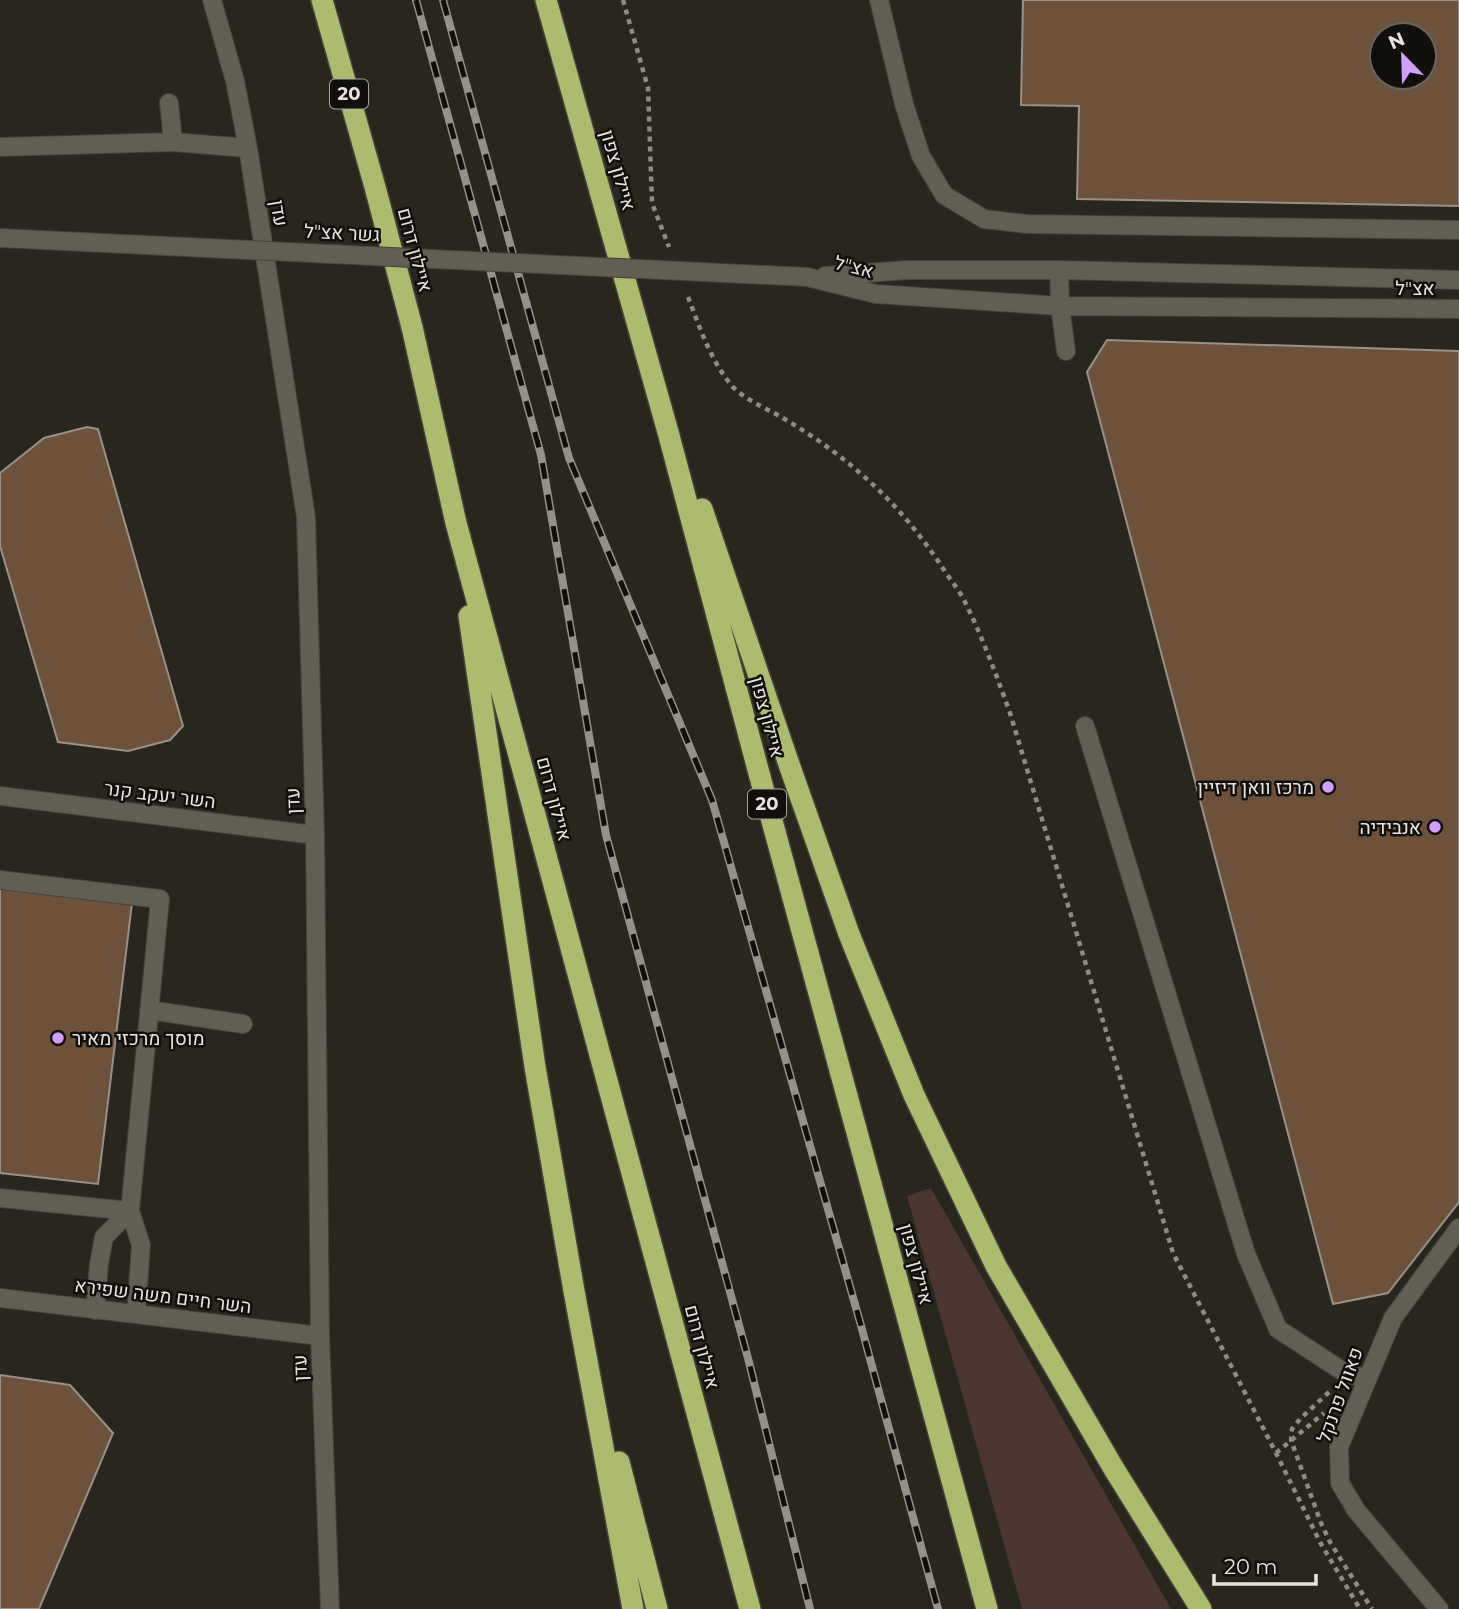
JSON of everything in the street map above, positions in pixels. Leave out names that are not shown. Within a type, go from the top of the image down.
[{"type":"highway","name":"איילון דרום","points":[[322,0],[412,327],[456,523],[750,1609]]},
{"type":"highway","name":"איילון צפון","points":[[546,0],[637,320],[987,1609]]},
{"type":"highway","points":[[637,320],[795,783],[849,934],[914,1095],[996,1266],[1114,1469],[1201,1609]]},
{"type":"highway","points":[[456,523],[535,1067],[634,1609]]},
{"type":"highway","points":[[574,1291],[657,1609]]},
{"type":"street","name":"עדן","points":[[212,0],[235,81],[248,148],[306,517],[315,835],[320,1336],[330,1609]]},
{"type":"street","points":[[879,0],[904,104],[922,156],[944,195],[984,219],[1041,224],[1459,230]]},
{"type":"street","points":[[169,103],[173,142]]},
{"type":"street","points":[[0,147],[173,142],[248,148]]},
{"type":"street","name":"גשר אצ\"ל","points":[[0,238],[807,277]]},
{"type":"street","name":"אצ\"ל","points":[[807,277],[907,270],[1059,270],[1459,280]]},
{"type":"street","points":[[1059,270],[1060,306],[1066,351]]},
{"type":"street","name":"אצ\"ל","points":[[807,277],[876,294],[1060,306],[1459,309]]},
{"type":"street","points":[[1085,726],[1247,1254],[1278,1329],[1347,1374],[1367,1378]]},
{"type":"street","name":"השר יעקב קנר","points":[[0,796],[315,835]]},
{"type":"street","points":[[0,880],[160,899],[130,1211],[141,1245],[136,1314]]},
{"type":"street","points":[[149,1010],[243,1024]]},
{"type":"street","points":[[0,1198],[130,1211]]},
{"type":"street","points":[[95,1310],[104,1237],[130,1211]]},
{"type":"street","name":"פאוול פרנקל","points":[[1439,1609],[1356,1510],[1340,1483],[1339,1447],[1393,1318],[1459,1228]]},
{"type":"street","name":"השר חיים משה שפירא","points":[[0,1298],[320,1336]]},
{"type":"path","points":[[623,0],[648,88],[652,203],[671,252]]},
{"type":"path","points":[[685,289],[704,339],[734,387],[751,401],[826,445],[883,493],[917,533],[963,598],[1010,712],[1173,1253],[1321,1544],[1360,1609]]},
{"type":"shaded area","points":[[931,1188],[1171,1609],[1022,1609],[907,1196]]},
{"type":"building","points":[[1023,0],[1459,0],[1459,206],[1077,199],[1079,106],[1021,105]]},
{"type":"building","name":"מרכז וואן דיזיין","points":[[1107,340],[1459,351],[1459,1202],[1388,1293],[1333,1304],[1087,372]]},
{"type":"building","points":[[87,427],[98,429],[183,726],[170,740],[128,751],[58,742],[0,546],[0,473],[44,438]]},
{"type":"building","name":"מוסך מרכזי מאיר","points":[[0,888],[132,903],[98,1184],[0,1173]]},
{"type":"building","points":[[0,1375],[70,1385],[113,1433],[39,1609],[0,1609]]},
{"type":"railway","points":[[416,0],[541,455],[606,835],[749,1362],[810,1609]]},
{"type":"railway","points":[[443,0],[569,458],[712,800],[938,1609]]},
{"type":"place","name":"מרכז וואן דיזיין","points":[[1328,787]]},
{"type":"place","name":"אנבידיה","points":[[1435,827]]},
{"type":"place","name":"מוסך מרכזי מאיר","points":[[58,1038]]}]
